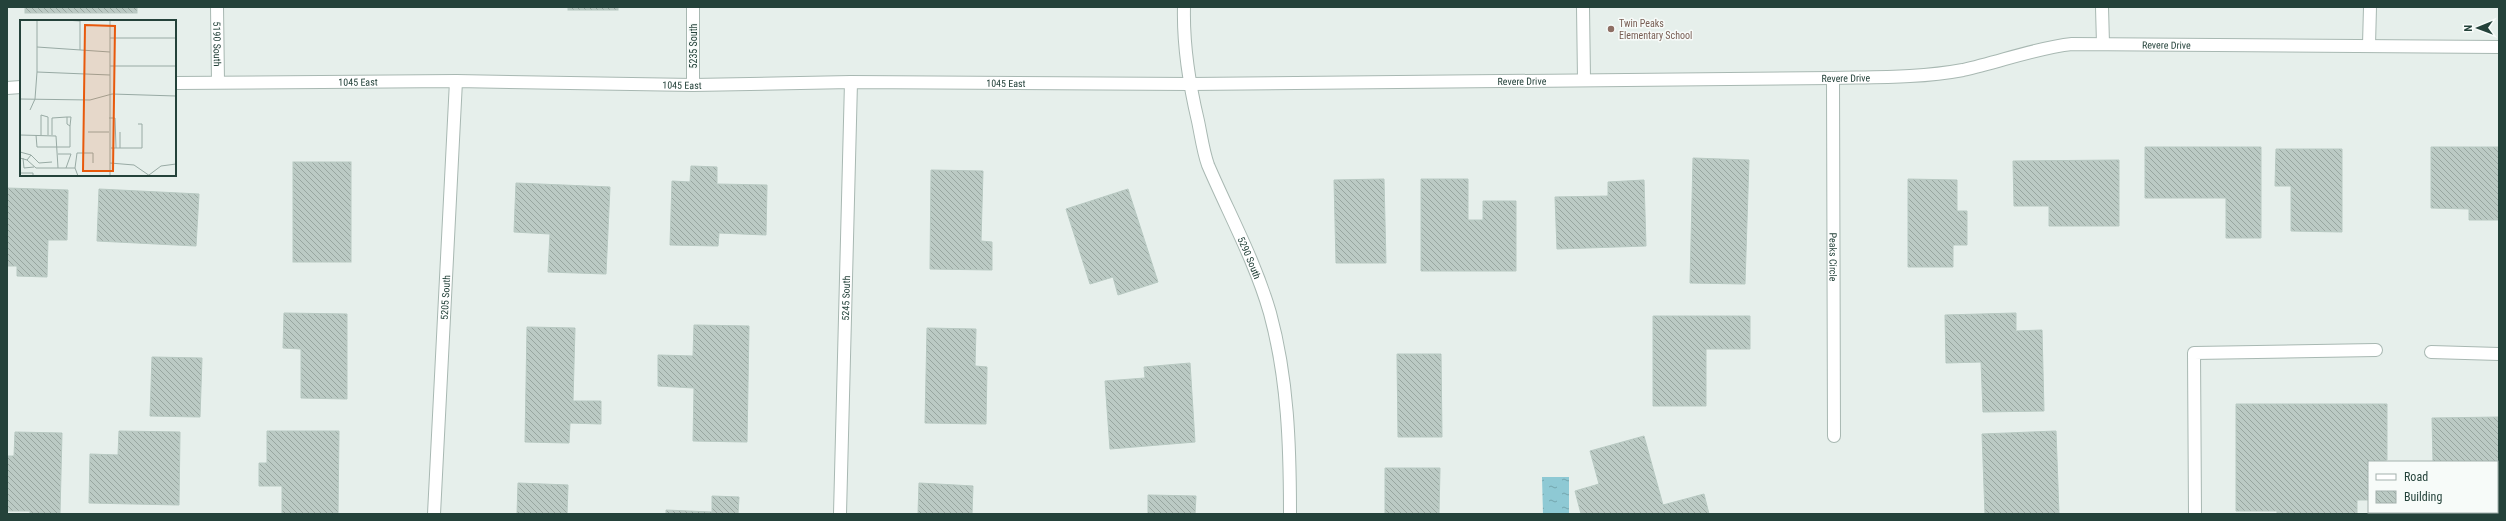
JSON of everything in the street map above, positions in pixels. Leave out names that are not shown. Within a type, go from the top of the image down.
[{"type":"street","name":"5190 South","points":[[216,7],[218,82]]},
{"type":"street","name":"5235 South","points":[[693,7],[694,85]]},
{"type":"street","name":"5290 South","points":[[1184,7],[1183,35],[1190,84],[1208,163],[1254,268],[1279,348],[1288,422],[1290,514]]},
{"type":"street","points":[[1583,7],[1584,79]]},
{"type":"street","points":[[2102,7],[2103,44]]},
{"type":"street","points":[[2369,45],[2370,7]]},
{"type":"street","name":"Revere Drive","points":[[1190,84],[1584,79],[1833,78],[1935,74],[1984,65],[2050,46],[2103,44],[2499,47]]},
{"type":"street","name":"Peaks Circle","points":[[1833,78],[1834,436]]},
{"type":"street","name":"1045 East","points":[[176,83],[456,81],[694,85],[851,82],[1190,84]]},
{"type":"street","name":"5205 South","points":[[434,514],[456,81]]},
{"type":"street","name":"5245 South","points":[[840,514],[851,82]]},
{"type":"street","points":[[7,88],[20,87]]},
{"type":"street","points":[[2195,514],[2194,353],[2376,350]]},
{"type":"street","points":[[2431,352],[2499,354]]},
{"type":"water","points":[[1542,477],[1569,477],[1569,514],[1543,514]]},
{"type":"building","points":[[25,7],[137,7],[137,13],[25,13]]},
{"type":"building","points":[[568,7],[618,7],[618,10],[568,10]]},
{"type":"building","points":[[2145,147],[2261,147],[2261,238],[2226,238],[2226,198],[2145,198]]},
{"type":"building","points":[[2431,147],[2499,147],[2499,220],[2469,220],[2469,209],[2431,208]]},
{"type":"building","points":[[2276,149],[2342,149],[2342,232],[2291,231],[2291,186],[2275,186]]},
{"type":"building","points":[[1693,158],[1749,160],[1745,284],[1690,283]]},
{"type":"building","points":[[2119,160],[2119,226],[2049,226],[2049,206],[2014,206],[2013,161]]},
{"type":"building","points":[[293,162],[351,162],[351,262],[293,262]]},
{"type":"building","points":[[691,166],[717,167],[717,184],[767,185],[766,235],[719,233],[718,246],[670,245],[672,181],[690,182]]},
{"type":"building","points":[[931,170],[983,171],[981,241],[992,242],[992,270],[930,269]]},
{"type":"building","points":[[1384,179],[1386,263],[1336,263],[1334,180]]},
{"type":"building","points":[[1421,179],[1468,179],[1468,220],[1483,220],[1483,201],[1516,201],[1516,271],[1421,271]]},
{"type":"building","points":[[1908,179],[1957,180],[1957,211],[1967,211],[1967,245],[1953,245],[1953,267],[1908,267]]},
{"type":"building","points":[[1644,180],[1646,246],[1557,249],[1555,197],[1608,196],[1608,182]]},
{"type":"building","points":[[516,183],[610,187],[606,274],[548,272],[550,234],[514,232]]},
{"type":"building","points":[[7,188],[68,190],[67,240],[48,240],[47,277],[17,276],[17,266],[7,266]]},
{"type":"building","points":[[99,189],[199,194],[196,246],[97,241]]},
{"type":"building","points":[[1128,189],[1158,282],[1118,295],[1113,277],[1090,284],[1066,209]]},
{"type":"building","points":[[284,313],[347,314],[347,399],[301,398],[301,349],[283,348]]},
{"type":"building","points":[[2016,313],[2016,331],[2042,330],[2044,411],[1983,412],[1981,362],[1946,363],[1945,315]]},
{"type":"building","points":[[1653,316],[1750,316],[1750,349],[1706,349],[1706,406],[1653,406]]},
{"type":"building","points":[[694,325],[749,326],[747,442],[693,441],[694,388],[658,386],[658,355],[693,356]]},
{"type":"building","points":[[527,327],[575,328],[573,401],[601,401],[601,424],[570,423],[569,443],[525,442]]},
{"type":"building","points":[[927,328],[976,329],[975,366],[987,367],[986,424],[925,423]]},
{"type":"building","points":[[1397,354],[1441,354],[1442,437],[1398,437]]},
{"type":"building","points":[[152,357],[202,358],[200,417],[150,416]]},
{"type":"building","points":[[1190,363],[1195,442],[1110,449],[1105,381],[1145,378],[1144,367]]},
{"type":"building","points":[[2236,404],[2387,404],[2387,460],[2368,461],[2368,500],[2357,500],[2357,514],[2277,514],[2277,511],[2236,511]]},
{"type":"building","points":[[2499,417],[2499,514],[2417,514],[2498,513],[2498,461],[2433,461],[2432,418]]},
{"type":"building","points":[[119,431],[180,432],[179,505],[89,503],[90,454],[118,455]]},
{"type":"building","points":[[267,431],[339,431],[338,514],[282,514],[282,486],[259,486],[259,463],[267,463]]},
{"type":"building","points":[[2056,431],[2059,514],[1985,514],[1982,434]]},
{"type":"building","points":[[15,432],[62,433],[60,514],[30,514],[30,511],[7,511],[7,456],[14,456]]},
{"type":"building","points":[[1644,436],[1663,505],[1704,494],[1709,514],[1581,514],[1575,491],[1599,484],[1590,451]]},
{"type":"building","points":[[1385,468],[1440,468],[1439,514],[1385,514]]},
{"type":"building","points":[[518,483],[568,485],[567,514],[517,514]]},
{"type":"building","points":[[919,483],[973,486],[972,514],[918,514]]},
{"type":"building","points":[[1148,495],[1196,496],[1195,514],[1148,514]]},
{"type":"building","points":[[712,496],[739,497],[738,514],[666,514],[666,510],[712,512]]},
{"type":"place","name":"Twin Peaks Elementary School","points":[[1611,29]]}]
